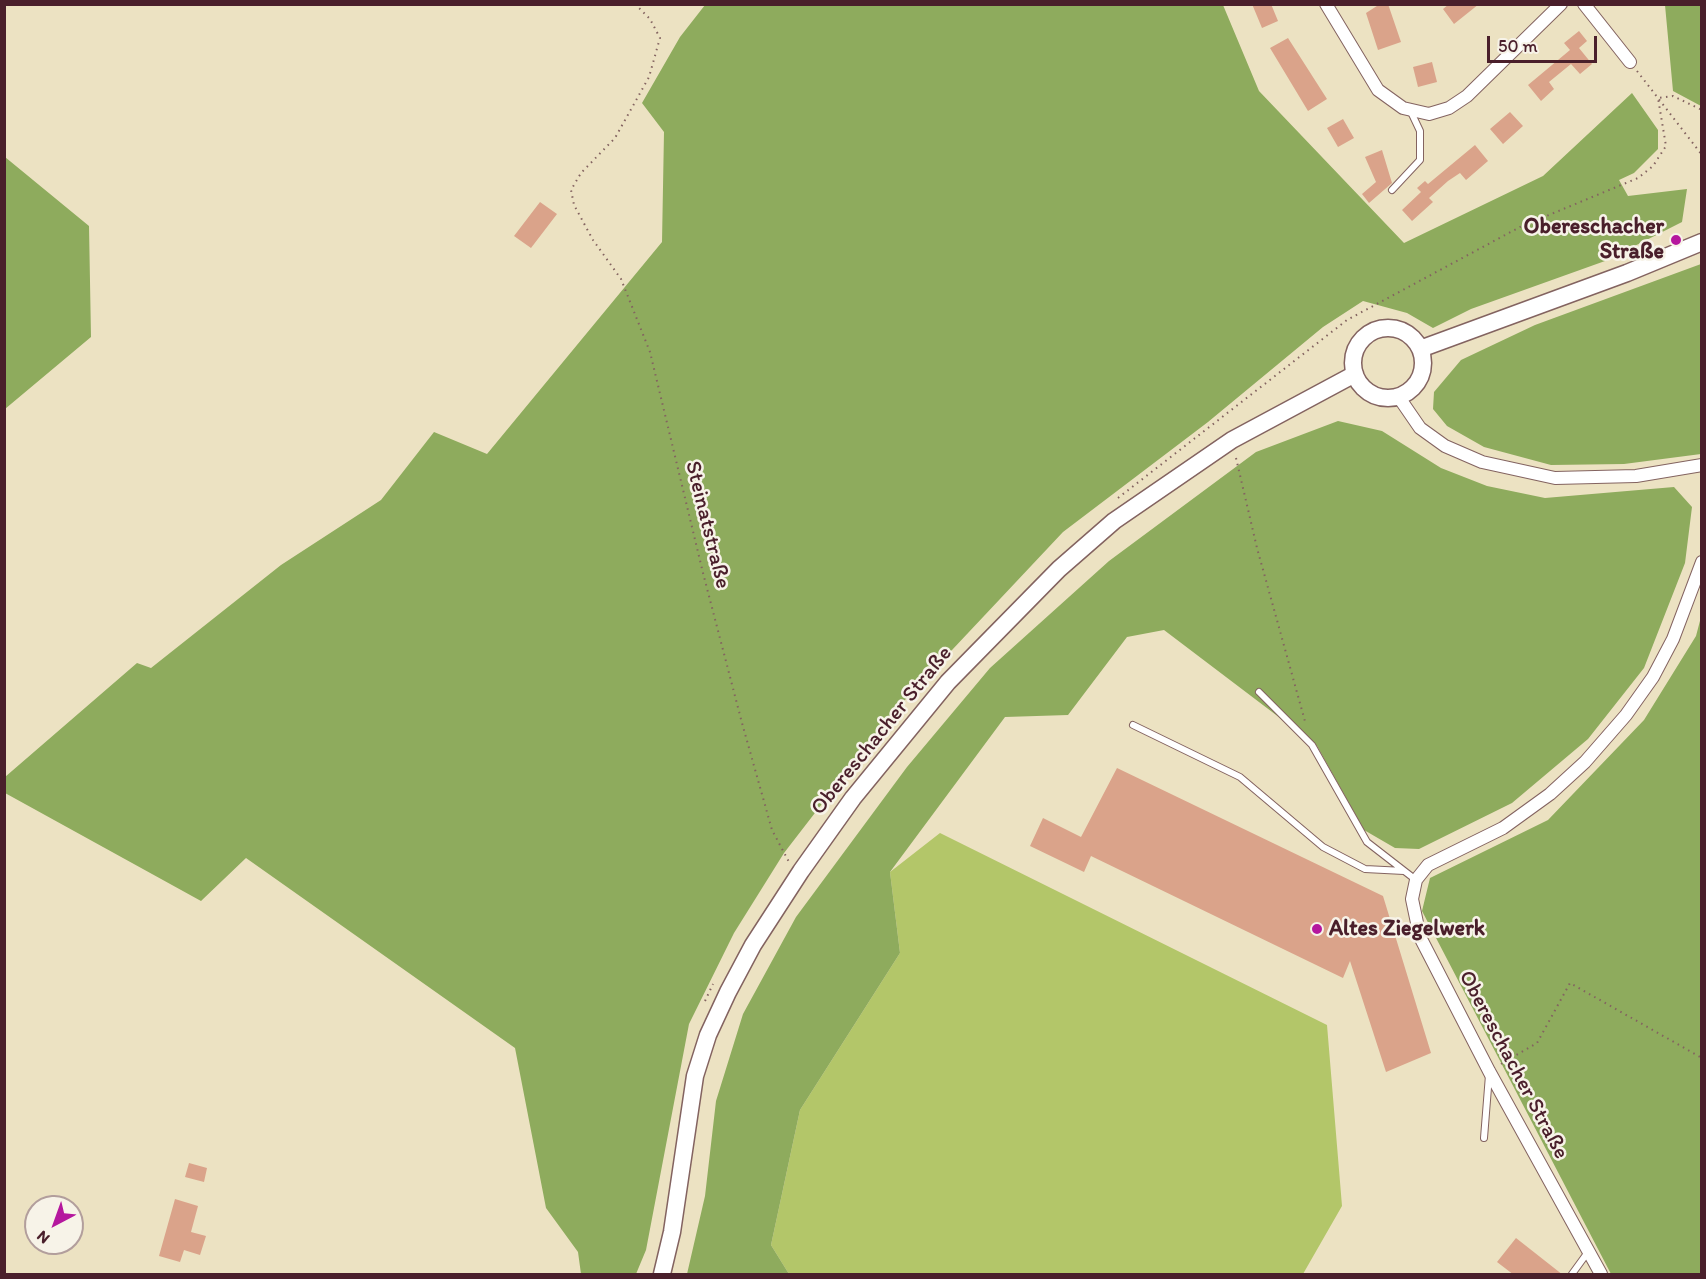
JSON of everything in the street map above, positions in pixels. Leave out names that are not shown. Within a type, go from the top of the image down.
[{"type":"main road","points":[[1420,349],[1627,273],[1701,242]]},
{"type":"main road","points":[[1384,328],[1401,330],[1409,335],[1420,349],[1422,368],[1419,378],[1414,386],[1398,396],[1380,397],[1372,394],[1359,382],[1355,374],[1353,356],[1356,348],[1367,334],[1375,330],[1384,328]]},
{"type":"main road","name":"Obereschacher Straße","points":[[662,1275],[672,1232],[695,1076],[708,1035],[728,992],[795,867],[907,729],[998,628],[1059,569],[1114,521],[1232,440],[1355,374]]},
{"type":"street","points":[[1326,4],[1378,90],[1410,111],[1429,114],[1449,108],[1467,96],[1561,4]]},
{"type":"street","points":[[1584,4],[1630,62]]},
{"type":"street","points":[[1398,396],[1420,428],[1445,446],[1482,462],[1555,478],[1636,476],[1701,465]]},
{"type":"street","points":[[1416,880],[1428,865],[1503,828],[1550,794],[1620,723],[1653,677],[1668,648],[1697,579],[1701,562]]},
{"type":"street","name":"Obereschacher Straße","points":[[1416,880],[1412,899],[1420,937],[1489,1071],[1600,1275]]},
{"type":"lane","points":[[1392,190],[1420,160],[1419,130],[1410,111]]},
{"type":"lane","points":[[1259,692],[1312,745],[1367,842],[1416,880]]},
{"type":"lane","points":[[1133,724],[1240,777],[1323,847],[1365,869],[1404,871]]},
{"type":"lane","points":[[1484,1138],[1489,1071]]},
{"type":"lane","points":[[1572,1275],[1588,1252]]},
{"type":"path","name":"Steinatstraße","points":[[635,4],[650,19],[660,38],[649,77],[615,138],[581,173],[571,190],[574,205],[592,240],[621,279],[643,330],[742,723],[772,831],[795,867]]},
{"type":"path","points":[[1630,62],[1701,154]]},
{"type":"path","points":[[1658,98],[1673,96],[1701,110]]},
{"type":"path","points":[[1114,501],[1347,320],[1520,227],[1638,178],[1653,165],[1666,146],[1658,98]]},
{"type":"path","points":[[1232,440],[1257,548],[1312,745]]},
{"type":"path","points":[[795,867],[796,853]]},
{"type":"path","points":[[702,1008],[715,981]]},
{"type":"path","points":[[1489,1071],[1538,1043],[1570,983],[1701,1058]]},
{"type":"green space","points":[[705,5],[1223,5],[1259,91],[1404,243],[1543,176],[1632,93],[1658,130],[1658,149],[1634,173],[1619,180],[1628,196],[1687,189],[1682,222],[1605,261],[1471,309],[1433,328],[1407,313],[1363,301],[1323,327],[1208,422],[1063,532],[889,717],[784,853],[734,933],[689,1024],[646,1250],[636,1274],[581,1274],[578,1252],[546,1208],[515,1048],[246,858],[201,901],[5,793],[5,777],[137,663],[151,668],[281,565],[381,500],[434,432],[487,454],[662,242],[664,132],[642,103],[680,37]]},
{"type":"green space","points":[[1665,5],[1701,5],[1701,106],[1673,91]]},
{"type":"green space","points":[[5,157],[89,226],[91,337],[5,409]]},
{"type":"green space","points":[[1701,264],[1701,454],[1624,464],[1551,465],[1484,447],[1447,426],[1433,409],[1434,392],[1461,360],[1535,325]]},
{"type":"green space","points":[[1338,421],[1382,431],[1441,468],[1487,486],[1545,498],[1674,487],[1692,507],[1685,563],[1644,668],[1588,739],[1512,803],[1419,849],[1395,848],[1364,830],[1317,746],[1164,630],[1127,637],[1068,715],[1005,717],[890,872],[900,953],[800,1110],[771,1245],[789,1274],[687,1274],[705,1196],[716,1101],[743,1014],[796,917],[907,767],[990,668],[1109,561],[1256,452]]},
{"type":"green space","points":[[1701,617],[1701,1274],[1611,1274],[1422,911],[1430,878],[1548,820],[1644,720],[1696,636]]},
{"type":"green space","points":[[940,833],[1327,1025],[1342,1206],[1303,1274],[789,1274],[771,1245],[800,1110],[900,953],[890,872]]},
{"type":"building","points":[[1252,4],[1271,4],[1278,21],[1262,28]]},
{"type":"building","points":[[1380,4],[1388,4],[1401,42],[1378,50],[1366,13]]},
{"type":"building","points":[[1449,4],[1479,4],[1454,24],[1443,9]]},
{"type":"building","points":[[1579,31],[1587,41],[1579,48],[1592,64],[1580,74],[1571,64],[1549,82],[1554,89],[1541,101],[1528,85],[1570,50],[1564,43]]},
{"type":"building","points":[[1288,38],[1327,99],[1308,111],[1270,48]]},
{"type":"building","points":[[1432,62],[1437,82],[1418,87],[1413,67]]},
{"type":"building","points":[[1510,112],[1523,126],[1503,144],[1490,129]]},
{"type":"building","points":[[1343,119],[1354,138],[1338,147],[1327,128]]},
{"type":"building","points":[[1475,145],[1488,161],[1466,180],[1460,173],[1448,181],[1429,198],[1433,202],[1412,221],[1402,210],[1421,192],[1417,188],[1425,181],[1428,184]]},
{"type":"building","points":[[1382,150],[1392,183],[1369,203],[1362,194],[1376,182],[1365,157]]},
{"type":"building","points":[[540,202],[557,214],[531,248],[514,236]]},
{"type":"building","name":"Altes Ziegelwerk","points":[[1117,768],[1383,896],[1431,1053],[1386,1072],[1350,961],[1343,978],[1091,856],[1084,872],[1030,846],[1043,818],[1081,837]]},
{"type":"building","points":[[189,1163],[207,1168],[204,1182],[185,1177]]},
{"type":"building","points":[[175,1199],[198,1206],[191,1232],[206,1236],[200,1255],[184,1250],[180,1262],[159,1256]]},
{"type":"building","points":[[1516,1238],[1563,1275],[1514,1275],[1497,1262]]},
{"type":"place","name":"Obereschacher Straße","points":[[1676,240]]},
{"type":"place","name":"Altes Ziegelwerk","points":[[1317,929]]}]
